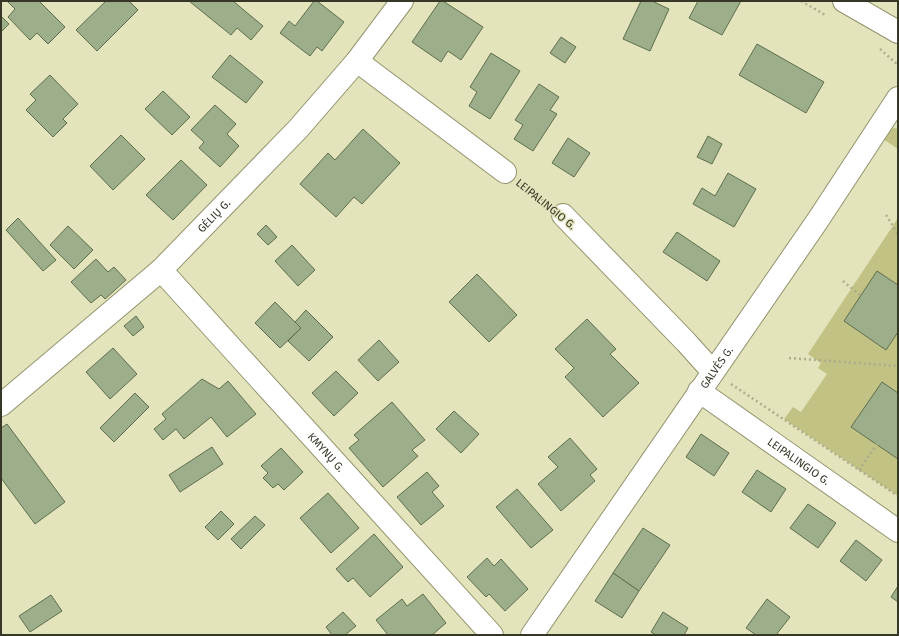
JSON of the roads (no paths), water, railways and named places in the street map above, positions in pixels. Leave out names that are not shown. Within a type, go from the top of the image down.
[{"type":"street","name":"GĖLIŲ G.","points":[[1,405],[161,270],[298,129],[357,61],[402,1]]},
{"type":"street","points":[[844,1],[898,32]]},
{"type":"street","name":"LEIPALINGIO G.","points":[[357,61],[505,172]]},
{"type":"street","name":"GALVĖS G.","points":[[532,635],[818,220],[898,98]]},
{"type":"street","name":"LEIPALINGIO G.","points":[[562,215],[686,342],[713,372]]},
{"type":"street","name":"KMYNŲ G.","points":[[161,270],[492,635]]},
{"type":"street","name":"LEIPALINGIO G.","points":[[699,391],[898,531]]}]
